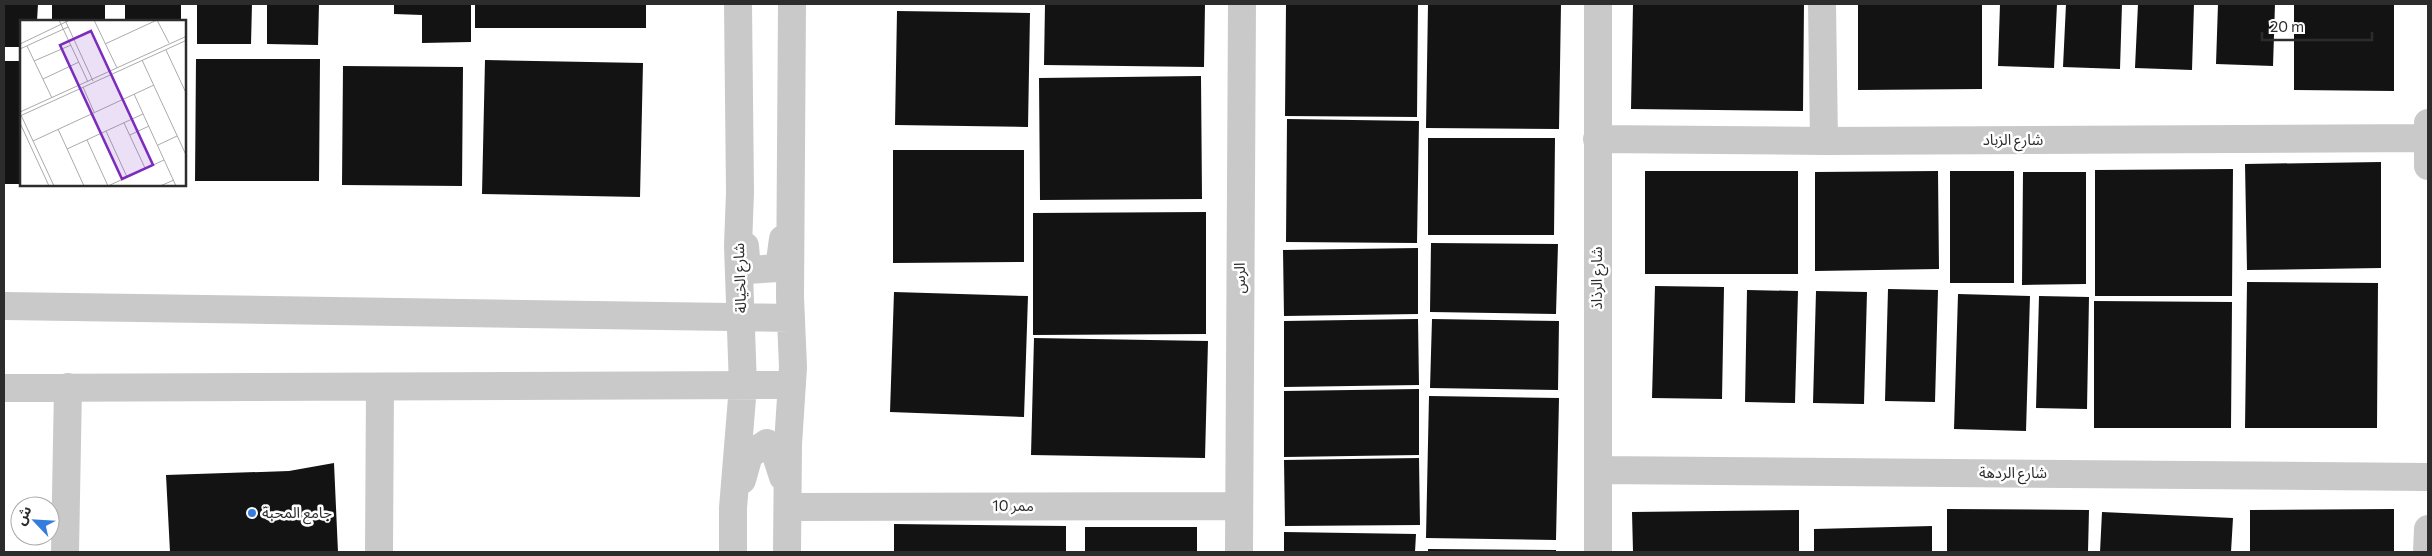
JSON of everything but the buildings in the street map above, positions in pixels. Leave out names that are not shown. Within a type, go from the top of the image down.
[{"type":"street","name":"شارع الخيالة","points":[[733,552],[733,508],[743,386],[738,246],[740,192],[738,4]]},
{"type":"street","points":[[787,552],[792,386],[790,194],[792,4]]},
{"type":"street","name":"الرس","points":[[1239,552],[1242,4]]},
{"type":"street","name":"شارع الرذاذ","points":[[1598,4],[1598,552]]},
{"type":"street","points":[[1822,4],[1824,141]]},
{"type":"street","points":[[2428,123],[2428,166]]},
{"type":"street","name":"شارع الزباد","points":[[1597,139],[1824,141],[2428,138]]},
{"type":"street","points":[[740,192],[747,270],[779,268],[790,194]]},
{"type":"street","points":[[4,306],[791,318]]},
{"type":"street","points":[[4,388],[792,386]]},
{"type":"street","points":[[65,552],[68,387]]},
{"type":"street","points":[[379,552],[380,387]]},
{"type":"street","points":[[733,508],[749,455],[767,443],[774,449],[788,500]]},
{"type":"street","name":"شارع الردهة","points":[[1598,470],[2428,477]]},
{"type":"street","name":"ممر 10","points":[[788,500],[1239,506]]},
{"type":"street","points":[[2427,552],[2428,529]]},
{"type":"place","name":"جامع المحبة","points":[[252,513]]}]
